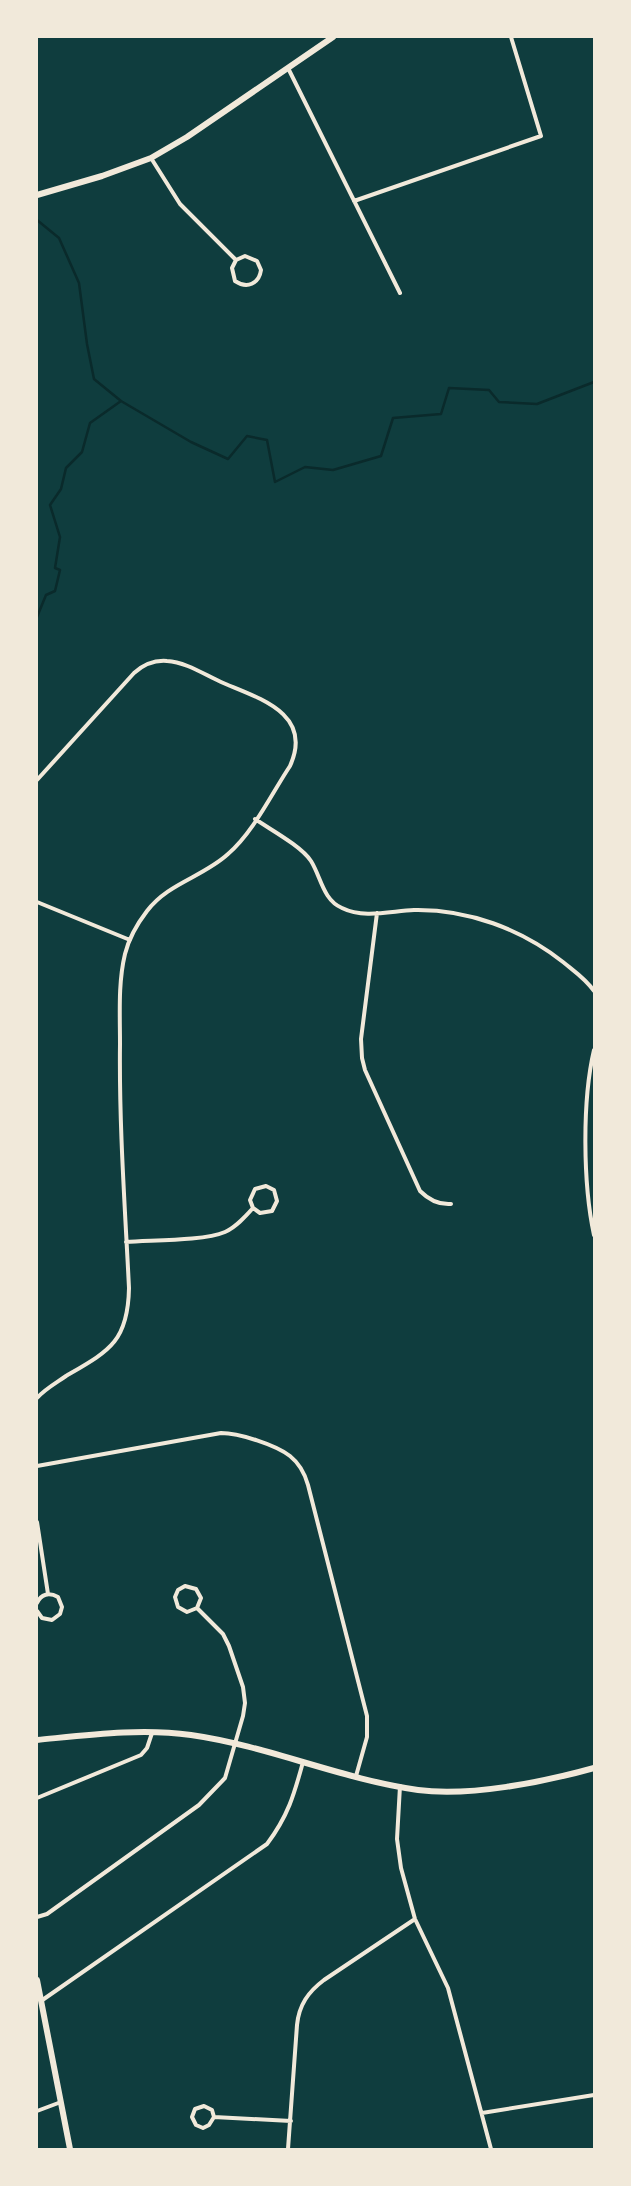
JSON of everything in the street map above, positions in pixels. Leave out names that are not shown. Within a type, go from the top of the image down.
[{"type":"street","points":[[37,195],[102,176],[151,158],[187,137],[333,37]]},
{"type":"street","points":[[354,201],[541,136],[512,37]]},
{"type":"street","points":[[288,68],[400,293]]},
{"type":"street","points":[[151,158],[180,204],[236,260]]},
{"type":"street","points":[[245,256],[257,260],[261,270],[258,280],[254,283],[244,285],[235,281],[232,268],[236,260],[245,256]]},
{"type":"street","points":[[37,780],[134,673],[152,662],[174,662],[269,703],[280,711],[289,721],[295,740],[293,760],[244,836],[227,855],[175,885],[156,900],[141,919],[130,940],[123,966],[121,985],[120,1076],[120,1122],[128,1304],[120,1334],[105,1352],[52,1385],[37,1398]]},
{"type":"street","points":[[255,819],[309,857],[327,895],[335,904],[351,912],[376,913],[429,911],[459,914],[494,924],[517,933],[542,947],[584,979],[594,991]]},
{"type":"street","points":[[37,902],[130,940]]},
{"type":"street","points":[[376,913],[361,1039],[363,1064],[420,1191],[431,1200],[451,1204]]},
{"type":"street","points":[[594,1050],[589,1075],[586,1113],[588,1192],[594,1235]]},
{"type":"street","points":[[263,1186],[274,1190],[278,1198],[274,1209],[263,1213],[253,1208],[250,1200],[255,1189],[263,1186]]},
{"type":"street","points":[[126,1242],[217,1234],[233,1227],[253,1208]]},
{"type":"street","points":[[37,1466],[221,1433],[240,1435],[276,1448],[295,1460],[304,1474],[308,1485],[366,1716],[367,1737],[356,1776]]},
{"type":"street","points":[[37,1522],[48,1594]]},
{"type":"street","points":[[188,1586],[196,1588],[201,1598],[197,1608],[187,1612],[178,1607],[175,1597],[178,1590],[188,1586]]},
{"type":"street","points":[[37,1604],[41,1597],[48,1594],[56,1596],[60,1599],[62,1607],[60,1614],[54,1619],[49,1620],[42,1618],[37,1611]]},
{"type":"street","points":[[37,1917],[47,1914],[199,1805],[224,1778],[235,1744],[245,1702],[242,1680],[230,1646],[223,1634],[197,1608]]},
{"type":"street","points":[[37,1798],[141,1755],[147,1748],[152,1733]]},
{"type":"street","points":[[37,1740],[110,1734],[152,1733],[190,1735],[235,1744],[400,1786],[439,1791],[482,1790],[594,1768]]},
{"type":"street","points":[[41,2001],[267,1844],[280,1828],[292,1805],[303,1762]]},
{"type":"street","points":[[400,1786],[397,1851],[415,1919],[448,1988],[491,2149]]},
{"type":"street","points":[[288,2149],[297,2021],[305,1998],[327,1978],[415,1919]]},
{"type":"street","points":[[37,1980],[70,2149]]},
{"type":"street","points":[[482,2113],[594,2095]]},
{"type":"street","points":[[37,2111],[61,2102]]},
{"type":"street","points":[[204,2106],[212,2110],[214,2117],[209,2125],[203,2128],[196,2125],[192,2117],[195,2109],[204,2106]]},
{"type":"street","points":[[214,2117],[291,2121]]},
{"type":"waterway","points":[[37,220],[59,238],[79,283],[87,344],[94,379],[121,401]]},
{"type":"waterway","points":[[37,617],[46,595],[55,591],[60,570],[55,568],[60,537],[50,505],[61,489],[66,468],[82,452],[90,423],[121,401],[191,442],[228,459],[247,436],[267,440],[275,482],[305,467],[333,470],[381,456],[393,418],[441,414],[449,388],[489,390],[499,402],[537,404],[594,382]]}]
